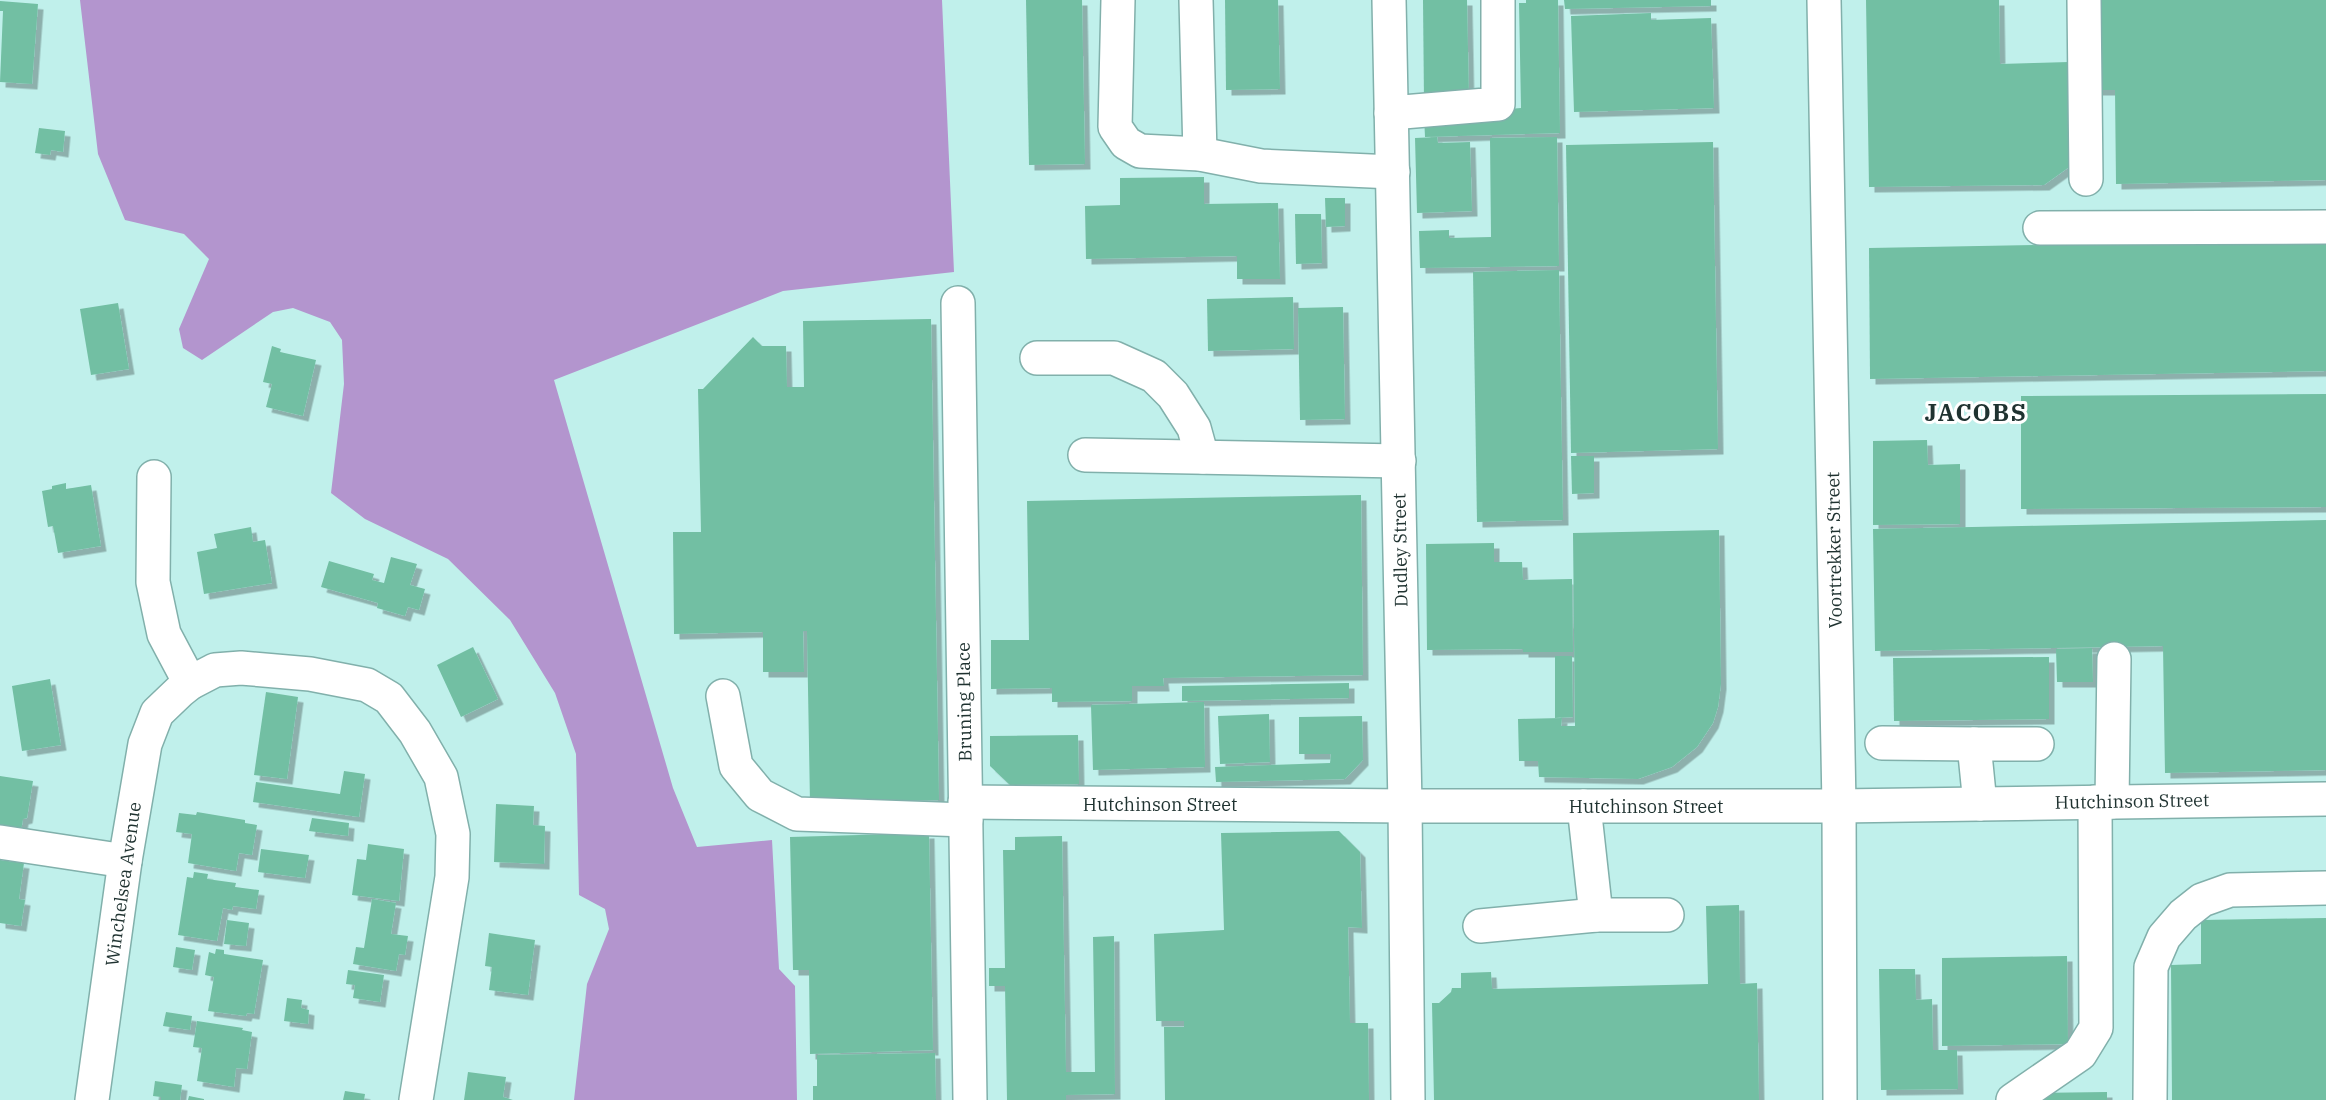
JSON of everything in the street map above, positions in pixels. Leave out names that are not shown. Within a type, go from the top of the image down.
[{"type":"street","points":[[1118,0],[1115,127],[1126,143],[1140,151],[1200,154],[1261,166],[1393,172]]},
{"type":"street","points":[[1196,0],[1200,154]]},
{"type":"street","name":"Dudley Street","points":[[1389,0],[1406,806],[1408,1100]]},
{"type":"street","points":[[1391,114],[1498,104],[1498,0]]},
{"type":"street","name":"Voortrekker Street","points":[[1824,0],[1839,806],[1840,1100]]},
{"type":"street","points":[[2084,0],[2086,180]]},
{"type":"street","points":[[2040,228],[2326,227]]},
{"type":"street","name":"Bruning Place","points":[[958,303],[970,1100]]},
{"type":"street","points":[[1037,358],[1114,358],[1154,376],[1173,395],[1194,428],[1202,457]]},
{"type":"street","points":[[1085,455],[1399,461]]},
{"type":"street","points":[[154,477],[153,582],[164,634],[190,683]]},
{"type":"street","points":[[2013,1100],[2080,1054],[2096,1028],[2104,802],[2114,659]]},
{"type":"street","name":"Winchelsea Avenue","points":[[92,1100],[125,861],[145,744],[157,713],[190,683],[216,670],[241,668],[310,674],[368,685],[389,698],[415,732],[441,777],[453,834],[452,877],[416,1100]]},
{"type":"street","name":"Hutchinson Street","points":[[723,696],[736,766],[760,795],[797,814],[1406,806],[1839,806],[2326,799]]},
{"type":"street","points":[[1882,743],[2037,744]]},
{"type":"street","points":[[1974,744],[1980,804]]},
{"type":"street","points":[[1584,806],[1596,915]]},
{"type":"street","points":[[0,842],[125,861]]},
{"type":"street","points":[[2150,1100],[2151,967],[2164,938],[2183,915],[2202,900],[2230,890],[2326,888]]},
{"type":"street","points":[[1480,926],[1596,915],[1666,915]]},
{"type":"shaded area","points":[[80,0],[942,0],[954,272],[783,291],[554,380],[673,788],[697,847],[772,840],[779,969],[795,986],[797,1100],[574,1100],[587,984],[609,929],[605,909],[579,895],[576,754],[555,693],[510,620],[448,559],[365,519],[331,493],[344,384],[342,340],[330,322],[293,308],[273,312],[202,360],[183,348],[179,329],[209,259],[184,234],[125,220],[98,154]]},
{"type":"building","points":[[1026,0],[1082,0],[1085,164],[1029,165]]},
{"type":"building","points":[[1225,0],[1278,0],[1280,89],[1226,90]]},
{"type":"building","points":[[1423,0],[1467,0],[1469,101],[1424,102]]},
{"type":"building","points":[[1526,0],[1558,0],[1560,133],[1425,137],[1424,116],[1521,108],[1519,3],[1526,3]]},
{"type":"building","points":[[1564,0],[1711,0],[1711,6],[1565,9]]},
{"type":"building","points":[[1866,0],[1999,0],[2000,64],[2069,62],[2072,165],[2044,185],[1869,187]]},
{"type":"building","points":[[2095,0],[2326,0],[2326,180],[2116,184],[2115,90],[2096,90]]},
{"type":"building","points":[[0,1],[38,4],[32,84],[0,82],[3,11],[0,11]]},
{"type":"building","points":[[1651,13],[1651,20],[1711,18],[1714,108],[1574,112],[1571,16]]},
{"type":"building","points":[[39,128],[65,131],[63,152],[51,150],[50,155],[35,153]]},
{"type":"building","points":[[1437,137],[1438,143],[1470,142],[1472,211],[1417,213],[1415,138]]},
{"type":"building","points":[[1557,137],[1559,266],[1420,268],[1419,231],[1449,230],[1449,238],[1491,237],[1490,138]]},
{"type":"building","points":[[1713,142],[1718,449],[1571,453],[1566,145]]},
{"type":"building","points":[[1204,177],[1204,204],[1278,203],[1280,279],[1237,279],[1237,256],[1086,259],[1085,206],[1120,205],[1120,178]]},
{"type":"building","points":[[1325,198],[1345,198],[1345,226],[1326,227]]},
{"type":"building","points":[[1295,214],[1321,214],[1322,263],[1296,264]]},
{"type":"building","points":[[2326,240],[2326,371],[1870,379],[1869,248]]},
{"type":"building","points":[[1559,270],[1563,520],[1477,522],[1473,272]]},
{"type":"building","points":[[1293,297],[1294,349],[1208,351],[1207,299]]},
{"type":"building","points":[[118,303],[129,369],[91,375],[80,309]]},
{"type":"building","points":[[1343,307],[1345,419],[1300,420],[1298,308]]},
{"type":"building","points":[[931,319],[939,800],[810,803],[807,631],[803,631],[804,672],[763,672],[763,632],[674,634],[673,532],[701,532],[698,389],[703,389],[753,337],[762,346],[786,346],[787,387],[804,387],[803,321]]},
{"type":"building","points":[[272,346],[281,349],[280,352],[316,360],[303,416],[266,407],[272,384],[263,382]]},
{"type":"building","points":[[2326,394],[2326,507],[2021,509],[2021,396]]},
{"type":"building","points":[[1927,440],[1928,465],[1960,464],[1960,524],[1873,525],[1873,441]]},
{"type":"building","points":[[1571,456],[1594,456],[1594,493],[1572,494]]},
{"type":"building","points":[[66,483],[66,489],[91,485],[101,546],[58,553],[53,526],[48,527],[42,491]]},
{"type":"building","points":[[1361,495],[1363,675],[1163,678],[1164,686],[1132,686],[1132,701],[1052,702],[1052,688],[991,689],[991,640],[1029,640],[1027,501]]},
{"type":"building","points":[[2326,520],[2326,770],[2165,773],[2163,646],[1875,651],[1873,529]]},
{"type":"building","points":[[251,527],[253,542],[265,540],[272,583],[204,594],[197,552],[217,548],[214,534]]},
{"type":"building","points":[[1719,530],[1721,684],[1713,723],[1697,747],[1672,767],[1638,779],[1539,777],[1538,761],[1519,761],[1518,719],[1562,718],[1561,726],[1575,726],[1573,533]]},
{"type":"building","points":[[1494,543],[1494,562],[1522,562],[1523,580],[1572,579],[1573,652],[1523,652],[1523,649],[1427,650],[1426,544]]},
{"type":"building","points":[[391,557],[417,564],[410,585],[425,589],[419,610],[408,607],[405,616],[377,608],[378,603],[321,587],[329,561],[374,574],[372,580],[384,583]]},
{"type":"building","points":[[473,647],[498,699],[461,717],[437,665]]},
{"type":"building","points":[[2092,648],[2093,682],[2057,682],[2056,649]]},
{"type":"building","points":[[1555,656],[1572,656],[1573,717],[1555,718]]},
{"type":"building","points":[[2049,657],[2049,719],[1894,721],[1893,658]]},
{"type":"building","points":[[50,679],[61,745],[22,751],[12,686]]},
{"type":"building","points":[[1349,683],[1349,698],[1182,701],[1182,686]]},
{"type":"building","points":[[266,692],[298,697],[287,779],[254,775]]},
{"type":"building","points":[[1204,702],[1205,767],[1093,770],[1091,705]]},
{"type":"building","points":[[1269,714],[1270,762],[1220,764],[1218,716]]},
{"type":"building","points":[[1362,716],[1363,760],[1345,779],[1216,782],[1215,767],[1330,763],[1331,754],[1299,754],[1299,717]]},
{"type":"building","points":[[1078,735],[1079,784],[1010,785],[990,766],[990,736]]},
{"type":"building","points":[[344,771],[365,774],[359,817],[253,802],[256,782],[340,794]]},
{"type":"building","points":[[0,776],[33,781],[27,818],[23,819],[20,837],[0,834]]},
{"type":"building","points":[[496,804],[534,806],[533,825],[545,826],[544,864],[494,862]]},
{"type":"building","points":[[197,812],[245,820],[245,823],[257,825],[252,855],[239,853],[236,871],[188,863],[192,834],[176,832],[179,813],[196,815]]},
{"type":"building","points":[[312,818],[349,823],[348,836],[309,831]]},
{"type":"building","points":[[1339,831],[1360,852],[1362,928],[1348,927],[1350,1023],[1368,1023],[1369,1100],[1165,1100],[1164,1027],[1184,1027],[1184,1021],[1156,1021],[1154,934],[1224,930],[1221,833]]},
{"type":"building","points":[[929,833],[933,1050],[810,1054],[809,970],[793,970],[790,837]]},
{"type":"building","points":[[1062,836],[1066,1072],[1095,1072],[1093,937],[1114,936],[1115,1094],[1066,1095],[1066,1100],[1007,1100],[1005,986],[989,986],[989,968],[1005,968],[1003,850],[1015,850],[1015,837]]},
{"type":"building","points":[[368,844],[404,849],[399,901],[352,895],[357,859],[366,860]]},
{"type":"building","points":[[261,849],[309,855],[305,878],[258,872]]},
{"type":"building","points":[[0,860],[24,863],[19,899],[25,900],[21,926],[0,923]]},
{"type":"building","points":[[194,872],[208,874],[207,879],[236,883],[235,887],[259,890],[256,909],[233,906],[232,910],[223,908],[217,941],[178,935],[187,877],[193,878]]},
{"type":"building","points":[[372,899],[396,903],[391,934],[408,936],[405,955],[399,954],[396,971],[353,964],[356,947],[364,948]]},
{"type":"building","points":[[1739,905],[1740,984],[1757,983],[1759,1100],[1434,1100],[1432,1003],[1439,1003],[1451,992],[1452,988],[1461,988],[1461,973],[1491,972],[1492,989],[1708,984],[1706,906]]},
{"type":"building","points":[[2326,918],[2326,1100],[2172,1100],[2171,965],[2201,964],[2201,920]]},
{"type":"building","points":[[227,920],[249,923],[246,946],[224,944]]},
{"type":"building","points":[[489,933],[535,940],[528,995],[489,990],[492,967],[485,966]]},
{"type":"building","points":[[176,947],[195,950],[192,970],[173,967]]},
{"type":"building","points":[[216,949],[224,950],[224,954],[263,960],[254,1014],[247,1013],[246,1016],[208,1011],[214,977],[205,975],[209,952],[215,954]]},
{"type":"building","points":[[2067,956],[2068,1044],[1942,1046],[1942,958]]},
{"type":"building","points":[[1879,969],[1915,969],[1916,1000],[1932,999],[1933,1050],[1957,1050],[1958,1089],[1881,1090]]},
{"type":"building","points":[[348,970],[384,975],[380,1002],[353,998],[355,985],[346,984]]},
{"type":"building","points":[[287,998],[302,1000],[301,1008],[309,1010],[308,1024],[284,1021]]},
{"type":"building","points":[[166,1012],[192,1016],[190,1030],[163,1026]]},
{"type":"building","points":[[197,1021],[243,1028],[242,1030],[252,1032],[247,1069],[236,1068],[234,1087],[197,1081],[202,1048],[193,1047]]},
{"type":"building","points":[[935,1053],[936,1100],[813,1100],[813,1086],[817,1086],[817,1055]]},
{"type":"building","points":[[468,1072],[506,1077],[503,1097],[513,1100],[464,1100]]},
{"type":"building","points":[[155,1081],[182,1085],[180,1100],[161,1100],[161,1097],[153,1096]]},
{"type":"building","points":[[345,1091],[365,1094],[364,1100],[343,1100]]},
{"type":"building","points":[[2107,1092],[2107,1100],[2034,1100],[2033,1093]]},
{"type":"building","points":[[189,1096],[204,1099],[204,1100],[188,1100]]},
{"type":"district","name":"JACOBS","points":[[1976,412]]}]
